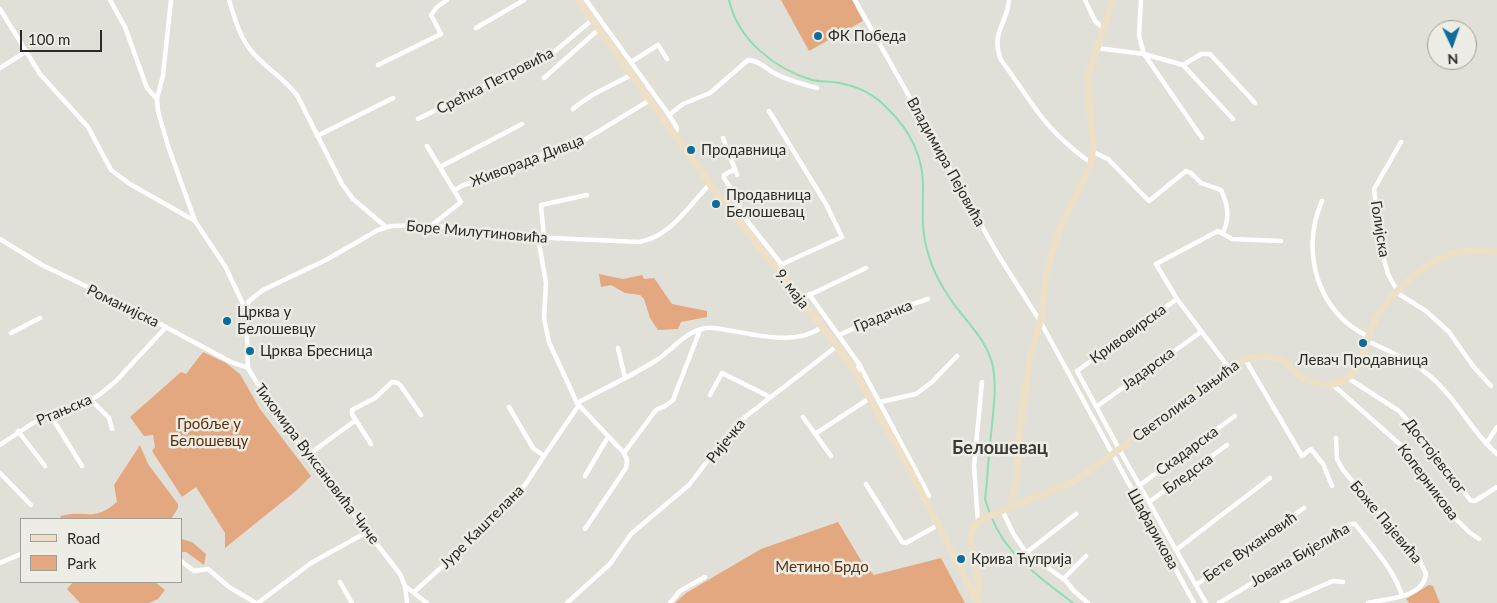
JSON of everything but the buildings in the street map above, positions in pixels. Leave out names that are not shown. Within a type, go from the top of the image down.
[{"type":"street","points":[[110,0],[125,27],[147,88],[157,99]]},
{"type":"street","name":"Тихомира Вуксановића Чиче","points":[[171,0],[163,75],[157,99],[168,146],[195,220],[225,266],[246,310],[248,368],[271,405],[400,574],[405,586],[427,603]]},
{"type":"street","points":[[229,0],[247,45],[256,57],[287,82],[303,104],[317,136],[346,190],[361,206],[386,227]]},
{"type":"street","points":[[378,65],[441,34],[431,16],[431,12],[447,0]]},
{"type":"street","points":[[476,28],[524,0]]},
{"type":"street","name":"Владимира Пејовића","points":[[855,0],[997,253],[1040,321],[1111,454]]},
{"type":"street","points":[[1009,0],[998,32],[998,50],[1001,60],[1044,122],[1063,141],[1092,162]]},
{"type":"street","points":[[1085,0],[1096,20],[1104,29]]},
{"type":"street","points":[[1011,507],[1030,358],[1040,321],[1051,254],[1059,230],[1092,162],[1093,152],[1088,90],[1089,73],[1113,0]]},
{"type":"street","points":[[1141,0],[1139,36],[1144,54],[1202,138]]},
{"type":"street","points":[[585,2],[628,64],[669,115],[676,126],[675,134]]},
{"type":"street","name":"9. маја","points":[[585,2],[592,20],[628,64],[631,74],[710,184],[779,267],[857,375],[914,472],[938,525],[976,600]]},
{"type":"street","points":[[0,9],[45,80],[84,122],[111,170],[130,184],[195,220]]},
{"type":"street","name":"Срећка Петровића","points":[[418,119],[523,66],[548,57],[592,20]]},
{"type":"street","points":[[544,78],[599,29]]},
{"type":"street","points":[[628,64],[658,45],[667,58]]},
{"type":"street","points":[[1097,48],[1144,54],[1183,65],[1233,119]]},
{"type":"street","points":[[0,68],[27,51]]},
{"type":"street","points":[[1183,65],[1201,54],[1210,54],[1255,103]]},
{"type":"street","points":[[669,115],[682,104],[710,93],[748,60],[754,60],[774,74],[817,88]]},
{"type":"street","points":[[573,110],[593,94],[603,91],[631,74]]},
{"type":"street","points":[[317,136],[393,98]]},
{"type":"street","name":"Живорада Дивца","points":[[455,190],[461,186],[517,166],[558,146],[580,142],[650,100]]},
{"type":"street","points":[[734,169],[724,175],[724,178],[744,217],[779,267],[842,237],[826,204],[769,111]]},
{"type":"street","points":[[440,167],[522,124]]},
{"type":"street","points":[[723,138],[737,175]]},
{"type":"street","name":"Голијска","points":[[1397,291],[1383,258],[1374,192],[1401,142]]},
{"type":"street","points":[[428,146],[461,200],[458,206],[440,217],[432,225]]},
{"type":"street","points":[[1093,152],[1108,159],[1149,201],[1186,171],[1191,173],[1202,184],[1221,190],[1228,210],[1228,219],[1223,233]]},
{"type":"street","name":"Боре Милутиновића","points":[[246,310],[249,301],[264,290],[386,227],[432,225],[482,235],[635,242],[648,240],[685,215],[710,184]]},
{"type":"street","points":[[585,530],[626,468],[627,460],[624,453],[578,404],[550,342],[544,324],[543,308],[546,283],[541,238],[541,205],[587,195]]},
{"type":"street","points":[[1322,201],[1314,224],[1312,237],[1313,266],[1319,286],[1327,300],[1349,326],[1368,339],[1422,369],[1446,392],[1472,428],[1497,454]]},
{"type":"street","points":[[1229,368],[1200,332],[1156,264],[1218,231],[1232,239],[1280,242]]},
{"type":"street","name":"Романијска","points":[[0,239],[38,264],[119,302],[231,362],[248,368]]},
{"type":"street","points":[[1348,378],[1356,369],[1375,321],[1397,291],[1428,266],[1443,257],[1466,252],[1497,252]]},
{"type":"street","points":[[801,299],[866,268]]},
{"type":"street","points":[[1397,291],[1426,311],[1449,332],[1473,366],[1491,386]]},
{"type":"street","points":[[809,294],[859,364],[914,472],[930,496]]},
{"type":"street","name":"Градачка","points":[[839,335],[895,310],[928,299]]},
{"type":"street","name":"Кривовирска","points":[[1177,299],[1077,371],[1206,603]]},
{"type":"street","points":[[11,333],[40,318]]},
{"type":"street","name":"Ртањска","points":[[0,445],[18,431],[91,400],[116,381],[166,327]]},
{"type":"street","points":[[578,404],[658,360],[686,336],[700,330],[713,328],[787,337],[813,333],[822,327]]},
{"type":"street","points":[[624,453],[656,410],[666,406],[673,400],[700,330]]},
{"type":"street","name":"Јадарска","points":[[1096,407],[1200,332]]},
{"type":"street","name":"Ријечка","points":[[567,603],[610,564],[631,534],[689,485],[736,424],[837,346]]},
{"type":"street","points":[[618,348],[625,378]]},
{"type":"street","points":[[880,402],[916,394],[932,382],[957,356]]},
{"type":"street","name":"Светолика Јањића","points":[[978,522],[986,516],[1075,481],[1229,368],[1245,359],[1266,357],[1282,360],[1308,381],[1332,384],[1348,378]]},
{"type":"street","points":[[1245,359],[1302,456],[1311,449],[1322,464],[1332,486]]},
{"type":"street","points":[[857,375],[859,364]]},
{"type":"street","points":[[710,395],[722,373],[770,397]]},
{"type":"street","name":"Достојевског","points":[[1348,378],[1398,411],[1424,439],[1470,500],[1475,501],[1497,487]]},
{"type":"street","points":[[372,444],[352,414],[353,408],[375,398],[394,382],[401,386],[421,415]]},
{"type":"street","points":[[976,600],[978,583],[971,538],[978,522],[974,466],[982,382]]},
{"type":"street","name":"Коперникова","points":[[1332,384],[1398,441],[1419,466],[1446,510],[1479,539]]},
{"type":"street","points":[[815,434],[870,398]]},
{"type":"street","points":[[91,400],[109,418],[112,429]]},
{"type":"street","name":"Јуре Каштелана","points":[[414,592],[473,539],[525,485],[578,404]]},
{"type":"street","points":[[509,407],[533,448],[544,456]]},
{"type":"street","points":[[51,416],[82,466]]},
{"type":"street","name":"Скадарска","points":[[1140,485],[1235,416]]},
{"type":"street","points":[[803,417],[831,456]]},
{"type":"street","points":[[308,455],[356,420]]},
{"type":"street","points":[[1486,444],[1497,427]]},
{"type":"street","points":[[18,431],[45,466]]},
{"type":"street","points":[[585,476],[608,437]]},
{"type":"street","name":"Боже Пајевића","points":[[1336,438],[1337,459],[1343,470],[1425,571],[1426,579],[1422,584],[1402,596]]},
{"type":"street","name":"Бледска","points":[[1149,502],[1227,445]]},
{"type":"street","name":"Шафарикова","points":[[1111,454],[1194,603]]},
{"type":"street","points":[[0,472],[31,504]]},
{"type":"street","points":[[1176,550],[1270,478]]},
{"type":"street","points":[[866,484],[902,542],[906,543],[938,525]]},
{"type":"street","points":[[1014,492],[1018,500],[1025,502]]},
{"type":"street","name":"Бете Вукановић","points":[[1196,585],[1304,508]]},
{"type":"street","points":[[1001,510],[1014,535],[1027,552],[1063,579],[1088,603]]},
{"type":"street","points":[[1027,552],[1076,514]]},
{"type":"street","name":"Јована Бијелића","points":[[1219,603],[1346,525],[1355,524],[1398,585],[1402,596]]},
{"type":"street","points":[[182,562],[194,571],[208,569],[229,587],[257,603],[311,563],[367,532]]},
{"type":"street","points":[[0,563],[20,554]]},
{"type":"street","points":[[1063,579],[1086,556]]},
{"type":"street","points":[[670,603],[680,591],[705,577]]},
{"type":"street","points":[[1282,603],[1333,581],[1343,582]]},
{"type":"street","points":[[340,582],[352,603]]},
{"type":"street","points":[[405,586],[407,603]]},
{"type":"street","points":[[1368,603],[1402,596]]},
{"type":"green space","name":"ФК Победа","points":[[781,0],[852,0],[863,21],[809,51]]},
{"type":"green space","points":[[599,274],[623,279],[642,275],[644,279],[654,278],[672,304],[707,311],[707,317],[681,322],[678,329],[658,330],[650,318],[644,299],[640,295],[625,293],[611,285],[601,287]]},
{"type":"green space","name":"Гробље у Белошевцу","points":[[203,352],[226,363],[240,374],[260,409],[311,476],[297,490],[225,548],[225,533],[196,487],[182,497],[152,451],[155,447],[153,435],[144,436],[130,417],[181,372],[186,374]]},
{"type":"green space","points":[[140,445],[148,464],[178,504],[178,508],[172,518],[60,518],[61,516],[69,514],[95,514],[109,508],[117,502],[114,485]]},
{"type":"green space","name":"Метино Брдо","points":[[838,522],[862,562],[874,575],[941,558],[965,603],[675,603],[686,593],[761,549]]},
{"type":"green space","points":[[182,539],[192,542],[206,554],[204,565],[186,552],[182,552]]},
{"type":"green space","points":[[72,583],[156,583],[165,590],[158,599],[149,603],[80,603],[67,589]]},
{"type":"green space","points":[[1429,585],[1433,586],[1440,603],[1409,603],[1406,599]]},
{"type":"waterway","points":[[729,0],[741,28],[760,51],[798,75],[812,80],[846,84],[872,95],[896,117],[909,135],[921,166],[923,178],[923,229],[930,259],[948,295],[981,339],[993,367],[994,401],[985,499],[990,514]]},
{"type":"waterway","points":[[992,518],[998,531],[1015,555],[1073,603]]},
{"type":"place","name":"ФК Победа","points":[[818,36]]},
{"type":"place","name":"Продавница","points":[[691,150]]},
{"type":"place","name":"Продавница Белошевац","points":[[716,204]]},
{"type":"place","name":"Црква у Белошевцу","points":[[227,321]]},
{"type":"place","name":"Левач Продавница","points":[[1363,343]]},
{"type":"place","name":"Црква Бресница","points":[[250,351]]},
{"type":"place","name":"Крива Ћуприја","points":[[961,559]]},
{"type":"district","name":"Белошевац","points":[[1000,448]]}]
